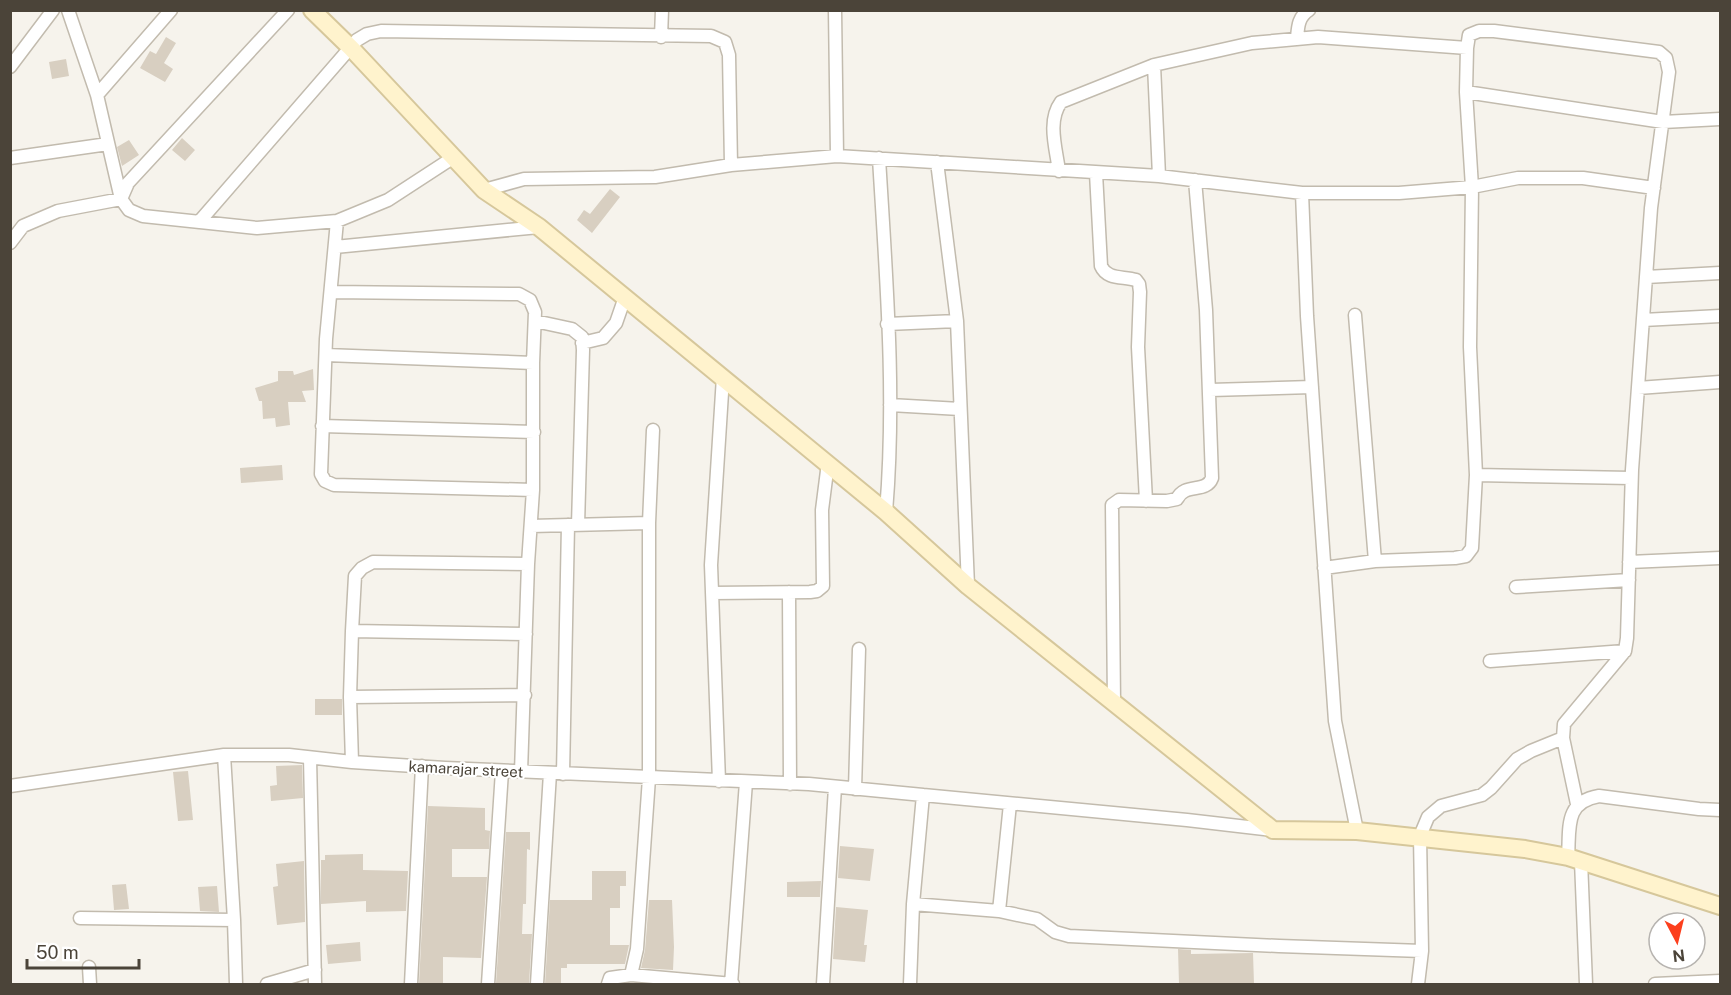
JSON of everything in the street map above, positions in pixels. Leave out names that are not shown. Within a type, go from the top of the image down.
[{"type":"main road","points":[[312,10],[351,48],[484,190],[539,227],[828,463],[968,586],[1272,830],[1357,831],[1525,849],[1575,859],[1720,906]]},
{"type":"street","points":[[10,67],[53,10]]},
{"type":"street","points":[[68,10],[97,95],[121,199],[129,210],[143,216],[257,228],[338,221],[388,200],[454,157]]},
{"type":"street","points":[[97,95],[171,10]]},
{"type":"street","points":[[121,199],[128,183],[288,10]]},
{"type":"street","points":[[661,37],[662,10]]},
{"type":"street","points":[[835,10],[837,156]]},
{"type":"street","points":[[1297,38],[1302,15],[1309,10]]},
{"type":"street","points":[[199,222],[357,40],[367,34],[381,31],[711,36],[725,42],[729,55],[731,165]]},
{"type":"street","points":[[1324,568],[1375,561],[1455,558],[1466,556],[1472,548],[1476,475],[1470,347],[1472,187],[1466,92],[1469,35],[1479,31],[1494,31],[1659,52],[1666,58],[1669,72],[1654,188],[1631,478],[1627,639],[1625,651],[1564,724],[1563,738],[1577,804]]},
{"type":"street","points":[[1059,171],[1053,121],[1055,111],[1061,102],[1154,64],[1252,43],[1297,38],[1318,37],[1467,48]]},
{"type":"street","points":[[1154,64],[1159,176]]},
{"type":"street","points":[[1466,92],[1663,122],[1720,119]]},
{"type":"street","points":[[10,158],[108,144]]},
{"type":"street","points":[[484,190],[524,179],[655,177],[731,165],[837,156],[1159,176],[1302,193],[1399,193],[1472,187],[1518,178],[1582,178],[1654,188]]},
{"type":"street","points":[[879,158],[890,405],[890,467],[886,512]]},
{"type":"street","points":[[937,162],[957,321],[968,586]]},
{"type":"street","points":[[1096,173],[1101,266],[1104,273],[1108,275],[1132,279],[1139,284],[1138,346],[1146,501]]},
{"type":"street","points":[[1114,704],[1112,504],[1119,500],[1177,499],[1186,489],[1205,487],[1212,478],[1206,310],[1195,180]]},
{"type":"street","points":[[1302,193],[1306,316],[1335,721],[1357,831]]},
{"type":"street","points":[[10,243],[23,226],[58,211],[121,199]]},
{"type":"street","points":[[338,221],[322,426],[321,474],[325,481],[334,485],[533,490]]},
{"type":"street","points":[[335,247],[539,227]]},
{"type":"street","points":[[1646,277],[1720,273]]},
{"type":"street","points":[[331,292],[519,294],[530,300],[536,312],[533,363],[533,490],[528,564],[521,772]]},
{"type":"street","points":[[582,343],[603,338],[616,323],[625,297]]},
{"type":"street","points":[[1355,315],[1375,561]]},
{"type":"street","points":[[1643,320],[1720,316]]},
{"type":"street","points":[[535,321],[572,329],[582,337],[557,773],[537,984]]},
{"type":"street","points":[[887,324],[957,321]]},
{"type":"street","points":[[326,355],[533,363]]},
{"type":"street","points":[[719,781],[711,565],[723,377]]},
{"type":"street","points":[[1638,388],[1720,382]]},
{"type":"street","points":[[1210,390],[1312,387]]},
{"type":"street","points":[[890,405],[960,409]]},
{"type":"street","points":[[322,426],[534,432]]},
{"type":"street","points":[[631,975],[636,949],[649,778],[649,523],[653,430]]},
{"type":"street","points":[[712,593],[817,591],[823,586],[822,510],[828,463]]},
{"type":"street","points":[[1476,475],[1631,478]]},
{"type":"street","points":[[531,526],[649,523]]},
{"type":"street","points":[[1629,562],[1720,558]]},
{"type":"street","points":[[352,762],[350,697],[352,631],[355,576],[362,568],[373,562],[528,564]]},
{"type":"street","points":[[1516,587],[1629,580]]},
{"type":"street","points":[[789,592],[790,784]]},
{"type":"street","points":[[352,631],[526,634]]},
{"type":"street","points":[[855,789],[859,649]]},
{"type":"street","points":[[1490,661],[1625,651]]},
{"type":"street","points":[[350,697],[525,695]]},
{"type":"street","points":[[1418,984],[1422,951],[1420,836],[1428,817],[1441,806],[1482,795],[1517,759],[1563,738]]},
{"type":"street","name":"kamarajar street","points":[[10,786],[224,755],[289,754],[352,762],[502,771],[835,786],[1272,830]]},
{"type":"street","points":[[224,755],[236,984]]},
{"type":"street","points":[[310,758],[315,984]]},
{"type":"street","points":[[411,984],[422,766]]},
{"type":"street","points":[[488,984],[502,771]]},
{"type":"street","points":[[608,984],[610,978],[631,975],[683,982],[731,984],[746,782]]},
{"type":"street","points":[[823,984],[835,786]]},
{"type":"street","points":[[910,984],[913,904],[923,795]]},
{"type":"street","points":[[1586,984],[1571,815],[1577,804],[1586,798],[1599,796],[1720,810]]},
{"type":"street","points":[[999,911],[1010,804]]},
{"type":"street","points":[[913,904],[999,911],[1037,920],[1055,932],[1069,936],[1422,951]]},
{"type":"street","points":[[80,918],[234,920]]},
{"type":"street","points":[[88,967],[90,984]]},
{"type":"street","points":[[267,984],[315,970]]},
{"type":"street","points":[[1655,984],[1720,981]]},
{"type":"building","points":[[166,37],[176,43],[164,63],[173,69],[165,82],[140,68],[150,51],[156,54]]},
{"type":"building","points":[[66,59],[69,76],[52,79],[49,62]]},
{"type":"building","points":[[182,138],[195,150],[185,161],[172,150]]},
{"type":"building","points":[[129,140],[139,155],[122,166],[117,147]]},
{"type":"building","points":[[610,189],[620,197],[592,233],[577,220],[584,210],[590,214]]},
{"type":"building","points":[[313,369],[314,390],[302,391],[306,402],[288,402],[290,425],[276,427],[275,418],[263,419],[262,401],[259,401],[255,388],[278,381],[278,371],[293,371],[294,375]]},
{"type":"building","points":[[282,465],[283,480],[241,483],[240,468]]},
{"type":"building","points":[[315,699],[342,699],[342,715],[315,715]]},
{"type":"building","points":[[302,765],[303,798],[271,801],[270,786],[277,785],[276,766]]},
{"type":"building","points":[[188,771],[193,820],[178,821],[173,772]]},
{"type":"building","points":[[428,806],[485,808],[485,830],[490,831],[489,849],[452,849],[452,877],[487,877],[481,958],[443,957],[443,984],[419,984]]},
{"type":"building","points":[[506,832],[530,832],[522,934],[532,934],[529,984],[496,983]]},
{"type":"building","points":[[840,846],[874,849],[870,881],[838,878]]},
{"type":"building","points":[[363,854],[363,870],[408,871],[406,911],[366,912],[366,901],[321,904],[321,860],[325,860],[325,855]]},
{"type":"building","points":[[304,861],[305,922],[277,925],[273,887],[278,886],[276,864]]},
{"type":"building","points":[[592,871],[626,871],[626,886],[620,886],[620,908],[610,908],[610,945],[629,945],[625,964],[567,964],[567,968],[561,968],[561,984],[545,984],[550,900],[592,900]]},
{"type":"building","points":[[821,881],[820,897],[787,897],[787,882]]},
{"type":"building","points":[[126,884],[129,909],[114,910],[112,885]]},
{"type":"building","points":[[217,886],[219,912],[200,911],[198,887]]},
{"type":"building","points":[[649,900],[672,900],[673,970],[641,968],[645,950]]},
{"type":"building","points":[[836,907],[868,910],[864,945],[867,945],[865,962],[833,959]]},
{"type":"building","points":[[360,942],[361,961],[328,964],[326,945]]},
{"type":"building","points":[[1178,949],[1191,950],[1191,954],[1253,953],[1254,984],[1179,984]]}]
